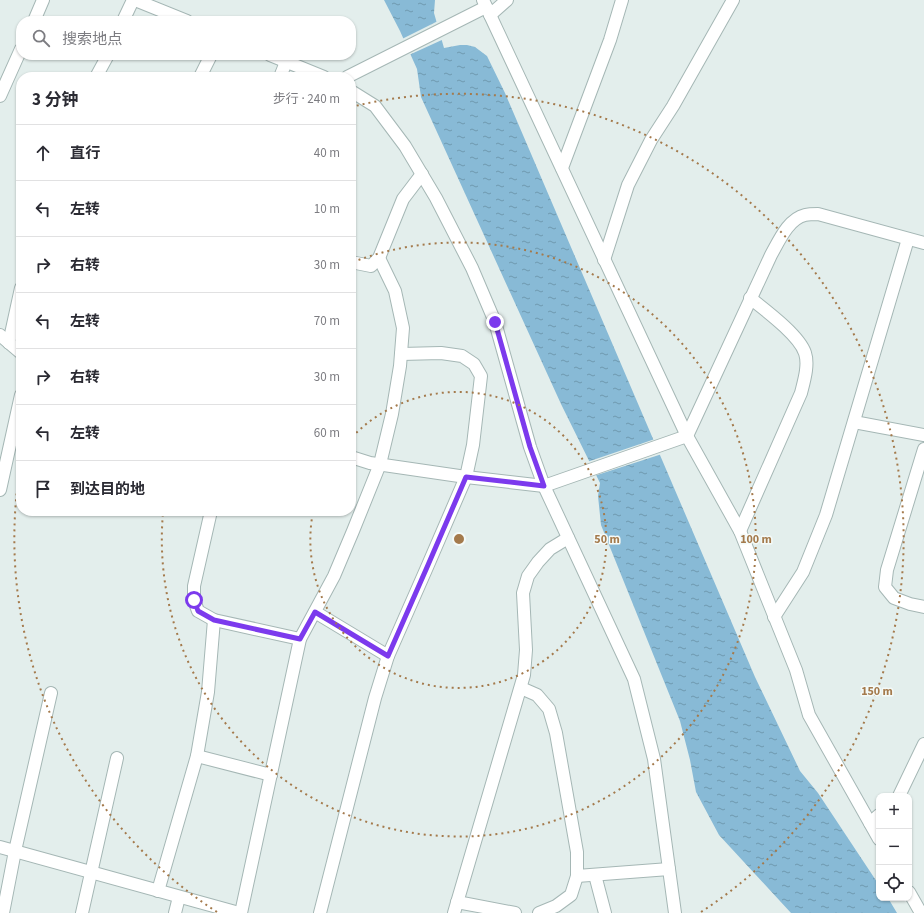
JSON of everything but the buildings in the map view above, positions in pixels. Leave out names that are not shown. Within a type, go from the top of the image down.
[{"type":"street","points":[[36,16],[43,0]]},
{"type":"street","points":[[126,16],[134,0],[174,16]]},
{"type":"street","points":[[356,72],[487,7],[507,0]]},
{"type":"street","points":[[562,168],[610,40],[622,0]]},
{"type":"street","points":[[604,260],[628,185],[651,140],[673,106],[733,0]]},
{"type":"street","points":[[487,7],[687,436],[740,531],[796,670],[809,715],[875,819],[877,829]]},
{"type":"street","points":[[0,96],[16,60]]},
{"type":"street","points":[[99,72],[105,60]]},
{"type":"street","points":[[202,72],[208,60]]},
{"type":"street","points":[[281,60],[311,72]]},
{"type":"street","points":[[282,72],[286,62]]},
{"type":"street","points":[[356,96],[375,106],[405,146],[436,198],[472,268],[495,322],[530,447],[544,486],[634,679],[654,759],[675,913]]},
{"type":"street","points":[[356,263],[370,266],[379,258],[403,199],[422,174]]},
{"type":"street","points":[[356,458],[380,464],[466,477],[544,486],[687,436],[750,298],[782,234],[793,222],[805,215],[818,214],[924,243]]},
{"type":"street","points":[[774,617],[803,572],[826,515],[908,238]]},
{"type":"street","points":[[0,847],[240,913],[300,639],[334,576],[380,464],[392,414],[401,354],[403,328],[394,291],[379,258]]},
{"type":"street","points":[[740,531],[801,393],[806,372],[805,353],[793,335],[750,298]]},
{"type":"street","points":[[16,304],[5,339],[16,349]]},
{"type":"street","points":[[320,913],[375,698],[388,656],[466,477],[473,445],[481,376],[474,364],[462,356],[441,353],[401,354]]},
{"type":"street","points":[[0,490],[16,418]]},
{"type":"street","points":[[854,422],[924,435]]},
{"type":"street","points":[[924,449],[887,570],[885,587],[894,598],[924,607]]},
{"type":"street","points":[[210,516],[194,586],[194,600],[198,611],[214,620],[300,639]]},
{"type":"street","points":[[515,913],[456,908],[524,675],[526,650],[523,593],[528,576],[550,549],[568,538]]},
{"type":"street","points":[[315,612],[388,656]]},
{"type":"street","points":[[158,891],[197,756],[208,692],[214,620]]},
{"type":"street","points":[[521,688],[537,695],[548,709],[556,733],[577,852],[577,876],[571,895],[556,906],[539,913]]},
{"type":"street","points":[[3,913],[15,851],[51,693]]},
{"type":"street","points":[[900,793],[924,744]]},
{"type":"street","points":[[197,756],[271,774]]},
{"type":"street","points":[[82,913],[90,872],[117,758]]},
{"type":"street","points":[[577,876],[669,869]]},
{"type":"street","points":[[595,875],[605,913]]},
{"type":"street","points":[[175,913],[179,896]]},
{"type":"street","points":[[912,897],[921,913]]},
{"type":"water","points":[[384,0],[435,0],[434,13],[444,48],[467,45],[475,47],[487,56],[505,93],[755,677],[800,771],[818,793],[876,880],[876,901],[890,901],[897,913],[791,913],[719,835],[696,792],[680,721],[601,525],[598,496],[600,483],[561,404],[421,97],[417,69]]},
{"type":"pier","points":[[438,21],[444,39],[409,55],[402,39]]},
{"type":"pier","points":[[655,439],[662,454],[594,476],[587,462]]},
{"type":"route","points":[[194,600],[198,611],[214,620],[300,639],[315,612],[388,656],[466,477],[544,486],[530,447],[495,322]]}]
